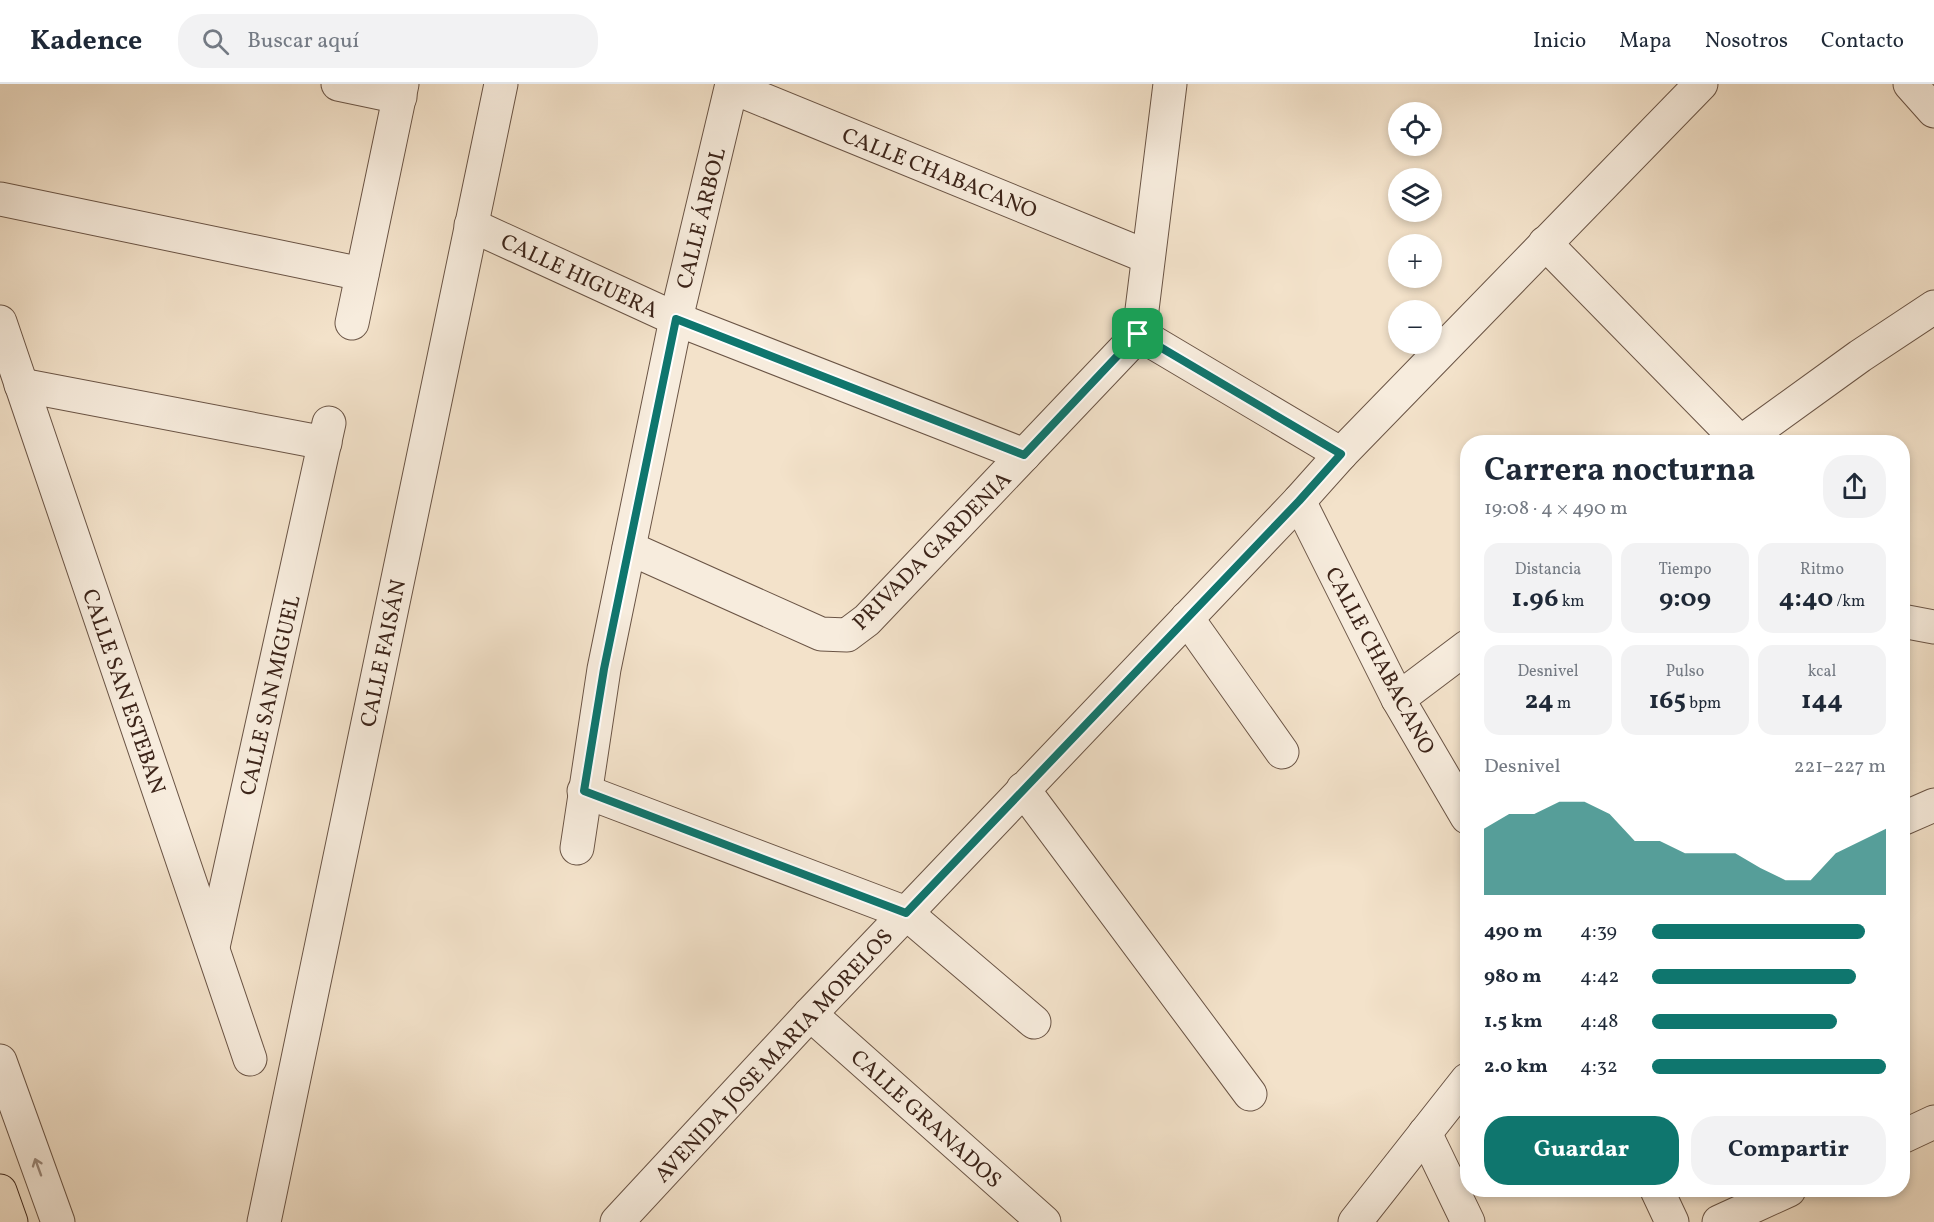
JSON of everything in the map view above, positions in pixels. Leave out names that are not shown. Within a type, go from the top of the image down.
[{"type":"main road","points":[[0,1191],[11,1222]]},
{"type":"street","points":[[338,84],[401,90],[352,323]]},
{"type":"street","name":"CALLE FAISÁN","points":[[264,1222],[501,84]]},
{"type":"street","points":[[1170,84],[1138,334],[1341,454]]},
{"type":"street","name":"AVENIDA JOSE MARIA MORELOS","points":[[617,1222],[810,1014],[1299,501],[1341,454],[1701,84]]},
{"type":"street","points":[[1911,84],[1934,111]]},
{"type":"street","name":"CALLE CHABACANO","points":[[732,86],[1148,257]]},
{"type":"street","name":"CALLE ÁRBOL","points":[[577,848],[604,669],[676,319],[732,86]]},
{"type":"street","points":[[0,199],[362,274]]},
{"type":"street","name":"CALLE HIGUERA","points":[[471,225],[676,319],[1024,455]]},
{"type":"street","points":[[1545,243],[1733,435]]},
{"type":"street","points":[[1750,435],[1860,356],[1934,307]]},
{"type":"street","name":"CALLE SAN ESTEBAN","points":[[0,322],[250,1059]]},
{"type":"street","name":"PRIVADA GARDENIA","points":[[629,548],[821,634],[846,635],[867,620],[1138,334]]},
{"type":"street","name":"CALLE SAN MIGUEL","points":[[21,385],[327,433],[213,947]]},
{"type":"street","name":"CALLE CHABACANO","points":[[1299,501],[1398,699],[1460,805]]},
{"type":"street","points":[[1187,618],[1282,752]]},
{"type":"street","points":[[1910,622],[1934,627]]},
{"type":"street","points":[[1398,699],[1460,652]]},
{"type":"street","points":[[1023,789],[1250,1094]]},
{"type":"street","points":[[584,791],[906,913],[1034,1022]]},
{"type":"street","points":[[1910,816],[1934,805]]},
{"type":"street","name":"CALLE GRANADOS","points":[[810,1014],[1044,1222]]},
{"type":"street","points":[[0,1061],[58,1222]]},
{"type":"street","points":[[1355,1222],[1460,1089]]},
{"type":"street","points":[[1910,1133],[1934,1122]]},
{"type":"street","points":[[1425,1133],[1468,1222]]},
{"type":"street","points":[[1660,1197],[1672,1222]]},
{"type":"street","points":[[1719,1222],[1774,1197]]},
{"type":"route","points":[[676,319],[1024,455],[1138,334],[1341,454],[1299,501],[906,913],[584,791],[604,669],[676,319]]}]
